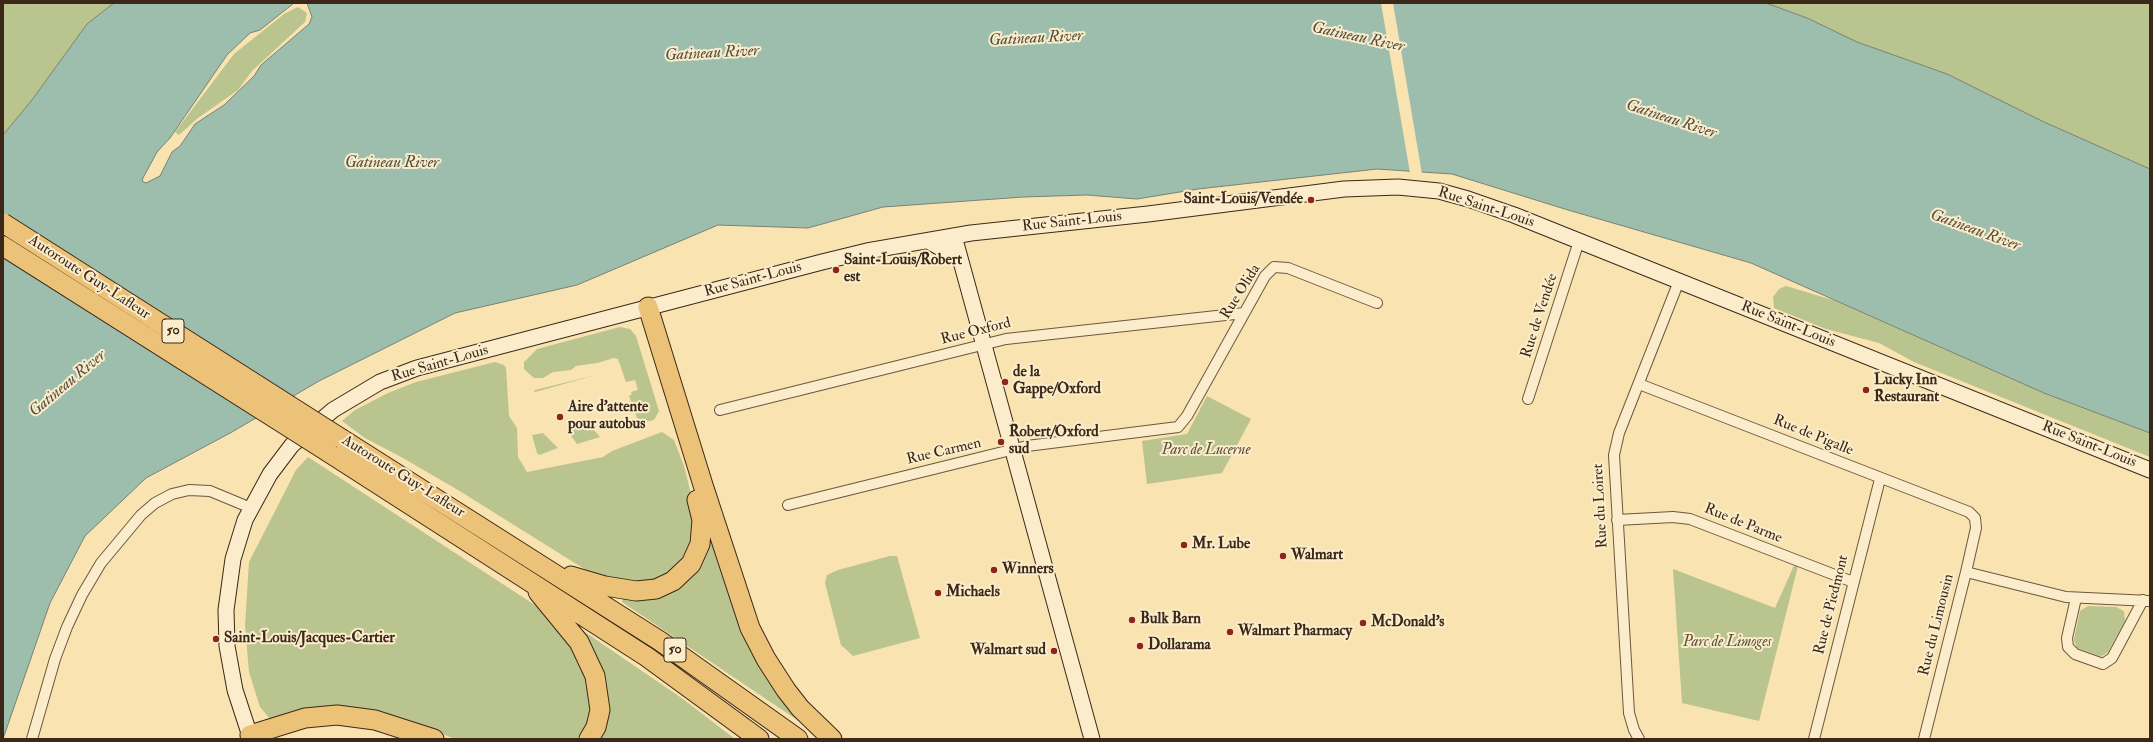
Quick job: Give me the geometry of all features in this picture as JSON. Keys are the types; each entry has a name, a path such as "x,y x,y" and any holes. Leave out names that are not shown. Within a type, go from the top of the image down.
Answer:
{"highway":[{"name":"Autoroute Guy-Lafleur","path":"3,223 682,655 798,739"},
{"name":"Autoroute Guy-Lafleur","path":"3,246 647,657 759,739"},
{"path":"548,569 605,586 643,591 662,586 678,578 687,569 697,551 702,531 700,510 642,309"},
{"path":"642,309 703,485 750,628 766,659 786,690 800,708 832,739"},
{"path":"527,579 579,642 592,667 598,685 600,707 597,723 589,739"},
{"path":"251,737 297,720 337,715 376,720 434,739"},
{"path":"278,739 313,729 343,726 364,729 398,739"}],"main road":[{"name":"Rue Saint-Louis","path":"251,737 231,671 226,621 232,564 241,530 251,508 277,465 301,436 333,410 369,388 417,368 822,262 867,251 954,236 1148,214 1322,191 1387,187 1429,190 1457,196 1510,214 2150,470"},
{"path":"954,236 1092,739"},
{"path":"928,241 960,259"}],"street":[{"name":"Rue de Vendée","path":"1528,399 1579,242"},
{"name":"Rue Olida","path":"1178,427 1187,416 1269,271 1280,266 1377,303"},
{"name":"Rue du Loiret","path":"1639,739 1634,730 1629,713 1614,455 1619,432 1679,281"},
{"name":"Rue Oxford","path":"720,410 1025,335 1244,313"},
{"name":"Rue de Pigalle","path":"1639,384 1880,479 1969,512 1975,518"},
{"name":"Rue Carmen","path":"788,505 1012,451 1027,446 1178,427"},
{"name":"Rue de Piedmont","path":"1814,739 1880,479"},
{"path":"32,739 55,659 82,594 101,563 141,515 155,503 172,494 189,490 210,491 251,508"},
{"name":"Rue de Parme","path":"1617,520 1673,517 1690,519 1853,582"},
{"name":"Rue du Limousin","path":"1924,739 1966,572 1976,528 1975,518"},
{"path":"1966,572 2066,597 2147,601 2112,658 2103,664 2075,654 2068,647 2067,638 2076,598"}],"green space":[{"path":"3,3 114,3 87,24 32,100 3,135"},
{"path":"1766,3 2150,3 2150,169 2044,122 1947,74 1857,42 1807,18"},
{"path":"298,7 307,13 305,22 252,71 238,90 198,118 179,135 175,132 234,54 284,14"},
{"path":"1786,286 1836,301 2044,393 2150,433 2150,457 1914,362 1879,343 1826,329 1774,308 1773,297 1779,289"},
{"path":"620,327 630,329 636,336 659,411 654,420 644,422 637,418 629,396 632,394 631,392 638,390 635,380 626,382 618,359 614,358 597,363 576,366 571,370 553,372 543,378 534,378 524,369 524,362 537,349"},
{"path":"495,362 504,365 506,368 509,416 517,428 518,457 527,472 603,457 612,451 662,432 674,440 684,466 697,518 697,545 661,580 622,584 586,570 458,490 365,438 342,421 355,410 388,393 416,382"},
{"path":"596,375 535,392 534,391 535,390"},
{"name":"Parc de Lucerne","path":"1207,396 1251,419 1222,473 1147,484 1142,441 1187,434"},
{"path":"588,423 600,437 577,444 566,429"},
{"path":"543,433 558,448 539,455 537,453 532,435"},
{"path":"308,457 541,609 570,641 587,672 591,702 587,730 580,739 455,739 393,715 366,709 328,707 271,720 260,707 249,672 245,625 249,562 296,470"},
{"path":"713,537 812,730 622,602 623,598 648,599 673,589 707,542"},
{"path":"890,556 897,556 920,638 853,656 841,645 825,583 827,575 838,570"},
{"name":"Parc de Limoges","path":"1796,561 1799,562 1759,721 1682,703 1673,569 1775,608"},
{"path":"2088,606 2116,607 2124,611 2125,621 2108,652 2104,655 2100,656 2077,648 2075,643 2074,639 2080,611"},
{"path":"579,628 683,699 735,739 598,739 607,701 595,653 580,637"}],"water":[{"name":"Gatineau River","path":"114,3 294,3 260,30 250,33 227,55 170,138 157,152 143,178 142,181 146,183 160,176 172,152 180,146 195,124 224,105 254,76 261,65 309,24 312,17 307,3 1766,3 1807,18 1857,42 1947,74 2044,122 2150,169 2150,433 2044,393 1751,263 1568,210 1452,174 1377,169 1198,189 1137,199 1087,195 1023,197 883,207 808,228 718,225 577,285 455,313 319,381 232,432 146,478 85,536 50,603 3,739 3,135 32,100 87,24"}],"pier":[{"path":"1381,3 1393,3 1422,174 1410,173"}],"place":[{"name":"Saint-Louis/Vendée","path":"1311,200"},
{"name":"Saint-Louis/Robert est","path":"836,270"},
{"name":"de la Gappe/Oxford","path":"1005,382"},
{"name":"Lucky Inn Restaurant","path":"1866,390"},
{"name":"Aire d'attente pour autobus","path":"560,417"},
{"name":"Robert/Oxford sud","path":"1001,442"},
{"name":"Mr. Lube","path":"1184,545"},
{"name":"Walmart","path":"1283,556"},
{"name":"Winners","path":"994,570"},
{"name":"Michaels","path":"938,593"},
{"name":"Bulk Barn","path":"1132,620"},
{"name":"McDonald's","path":"1363,623"},
{"name":"Walmart Pharmacy","path":"1230,632"},
{"name":"Saint-Louis/Jacques-Cartier","path":"216,639"},
{"name":"Dollarama","path":"1140,646"},
{"name":"Walmart sud","path":"1054,651"}]}
